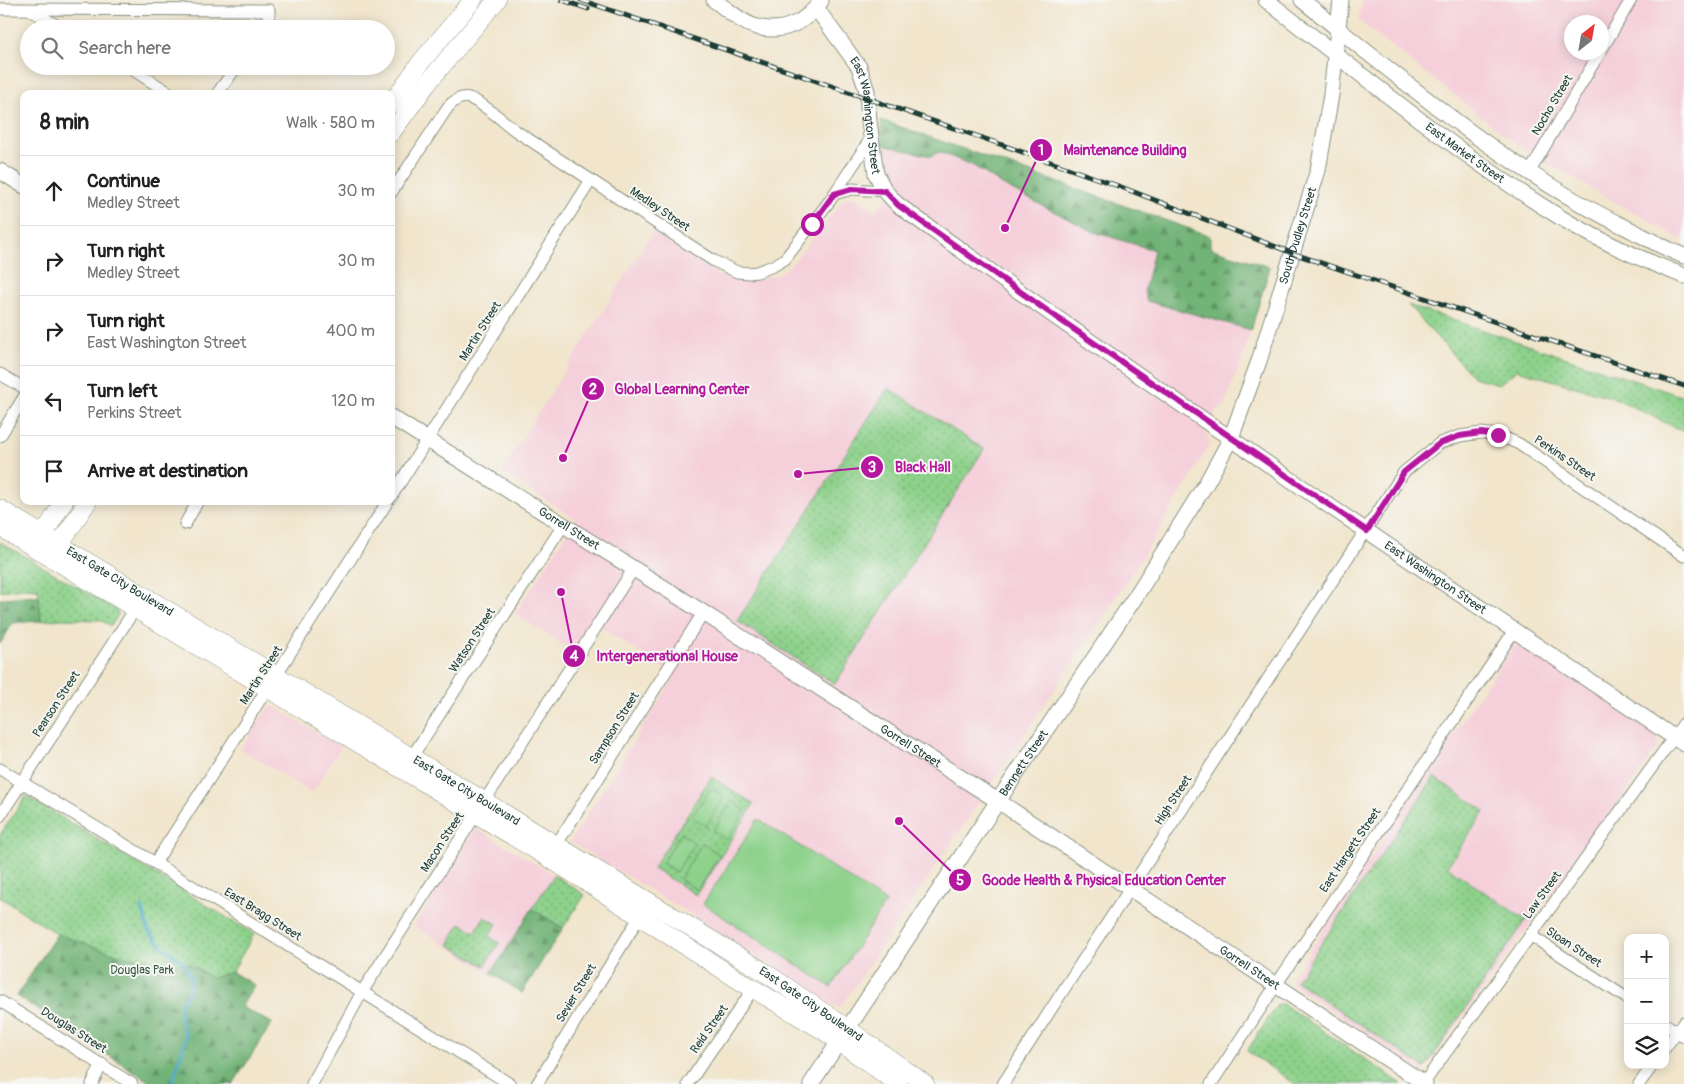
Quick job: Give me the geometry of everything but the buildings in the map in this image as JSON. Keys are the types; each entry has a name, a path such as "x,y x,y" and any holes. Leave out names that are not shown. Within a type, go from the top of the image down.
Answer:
{"main road":[{"path":"395,98 421,62 473,0"},
{"path":"395,128 436,73 497,0"},
{"path":"40,541 62,505"},
{"path":"56,551 85,505"},
{"name":"East Gate City Boulevard","path":"0,509 40,541 56,551 553,851 766,974 844,1035 898,1084"},
{"name":"East Gate City Boulevard","path":"0,527 40,541"},
{"name":"East Gate City Boulevard","path":"56,551 135,608 273,682"},
{"name":"East Gate City Boulevard","path":"553,851 640,916 753,989 844,1035 925,1084"}],"street":[{"name":"East Washington Street","path":"714,0 756,27 772,29 789,27 804,20 819,4 859,67 867,91 876,174 885,191 898,205 1231,438 1679,741"},
{"name":"East Market Street","path":"1266,0 1386,94 1484,166 1559,217 1634,256 1684,276"},
{"name":"East Market Street","path":"1302,0 1454,121 1530,173 1597,214 1684,256"},
{"name":"South Dudley Street","path":"1231,438 1259,361 1318,170 1331,95 1340,0"},
{"name":"Nocho Street","path":"1609,37 1631,0"},
{"path":"0,9 269,10 267,20"},
{"path":"31,10 48,20"},
{"name":"Nocho Street","path":"1530,173 1596,60"},
{"path":"141,75 165,90"},
{"path":"220,90 230,75"},
{"name":"Medley Street","path":"395,187 448,107 458,99 470,98 516,131 714,261 737,272 749,273 773,266 785,258 834,194 871,138"},
{"path":"0,171 20,184"},
{"name":"Martin Street","path":"395,490 591,180"},
{"path":"834,194 852,189 885,191"},
{"path":"1,378 20,386"},
{"path":"0,436 20,404"},
{"name":"Gorrell Street","path":"395,419 634,568 998,800 1424,1084"},
{"name":"Perkins Street","path":"1367,531 1404,472 1440,443 1460,436 1481,433 1498,435 1520,444 1684,556"},
{"name":"Bennett Street","path":"811,1084 998,800 1136,596 1207,482 1231,438"},
{"path":"185,524 196,505"},
{"name":"Martin Street","path":"155,862 273,682 385,505"},
{"name":"Watson Street","path":"407,764 564,524"},
{"name":"High Street","path":"1003,1084 1367,531"},
{"name":"Macon Street","path":"312,1084 362,992 634,568"},
{"name":"Pearson Street","path":"0,816 135,608"},
{"name":"Sampson Street","path":"553,851 703,613"},
{"name":"East Hargett Street","path":"1212,1084 1276,985 1514,631"},
{"name":"Law Street","path":"1424,1084 1530,934 1679,741 1684,722"},
{"name":"East Bragg Street","path":"0,769 155,862 510,1084"},
{"name":"Sevier Street","path":"537,1084 640,916"},
{"name":"Sloan Street","path":"1530,934 1624,996"},
{"name":"Reid Street","path":"688,1084 753,989"},
{"name":"Douglas Street","path":"0,1001 132,1084"},
{"path":"1669,1044 1680,1034 1684,1022"},
{"path":"1669,1027 1680,1034"},
{"path":"92,1084 102,1064"},
{"path":"1639,1084 1650,1069"}],"shaded area":[{"path":"1362,0 1684,0 1684,239 1679,238 1524,150 1359,21"},
{"path":"881,120 1210,236 1210,248 1270,267 1243,356 1224,407 1217,409 1206,433 1210,442 1194,472 1136,567 993,782 839,1007 834,1006 690,914 570,842 675,676 591,621 572,650 515,614 576,519 501,472 653,232 720,276 745,282 775,276 792,264 843,201 851,198 858,199 875,211 895,188 882,154"},
{"path":"1517,645 1524,646 1657,736 1658,747 1424,1071 1421,1071 1289,982 1425,776 1429,774 1470,709 1513,647"},
{"path":"275,707 341,747 312,793 241,749 266,710"},
{"path":"476,828 554,875 491,973 414,926"}],"green space":[{"path":"881,120 1210,236 1210,248 1270,267 1251,330 1147,301 1144,292 1154,250 1094,232 1004,186 972,165 939,152 931,156 882,145"},
{"path":"1408,305 1684,397 1684,432 1617,399 1517,370 1499,384 1473,377"},
{"path":"888,388 984,449 835,684 737,621"},
{"path":"0,542 117,610 118,615 111,626 100,620 60,619 41,621 38,589 23,588 0,591"},
{"path":"21,596 39,597 41,621 13,623 0,644 0,599"},
{"path":"711,777 754,804 696,895 653,868"},
{"path":"1434,777 1485,811 1447,867 1526,920 1425,1068 1296,981"},
{"path":"711,788 724,796 706,826 692,817"},
{"name":"Douglas Park","path":"26,796 254,934 232,972 254,985 241,1007 272,1023 233,1084 153,1084 17,996 57,934 0,897 0,835"},
{"path":"732,801 745,810 727,840 713,831"},
{"path":"758,819 886,902 831,987 703,904"},
{"path":"681,834 695,843 676,872 662,863"},
{"path":"702,843 720,855 697,890 680,879"},
{"path":"554,875 585,895 563,928 532,909"},
{"path":"532,909 563,928 522,993 491,973"},
{"path":"484,917 497,924 489,936 499,943 485,966 449,945 460,923 475,932"},
{"path":"57,934 116,954 162,962 190,964 212,978 232,972 254,985 241,1007 272,1023 233,1084 153,1084 17,996"},
{"path":"1283,1004 1402,1084 1295,1084 1247,1051 1277,1005"}],"waterway":[{"path":"142,907 148,930 162,947 183,962 191,978 189,991 180,1004 180,1017 186,1038 172,1084"}],"railway":[{"path":"562,0 588,9"},
{"path":"581,0 1121,187 1292,253 1684,386"}],"place":[{"name":"Maintenance Building","path":"1005,228"},
{"name":"Global Learning Center","path":"563,458"},
{"name":"Black Hall","path":"798,474"},
{"name":"Intergenerational House","path":"561,592"},
{"name":"Goode Health & Physical Education Center","path":"899,821"}],"route":[{"path":"812,224 834,194 852,189 885,191 898,205 994,274 1367,531 1404,472 1440,443 1460,436 1481,433 1498,435"}]}
